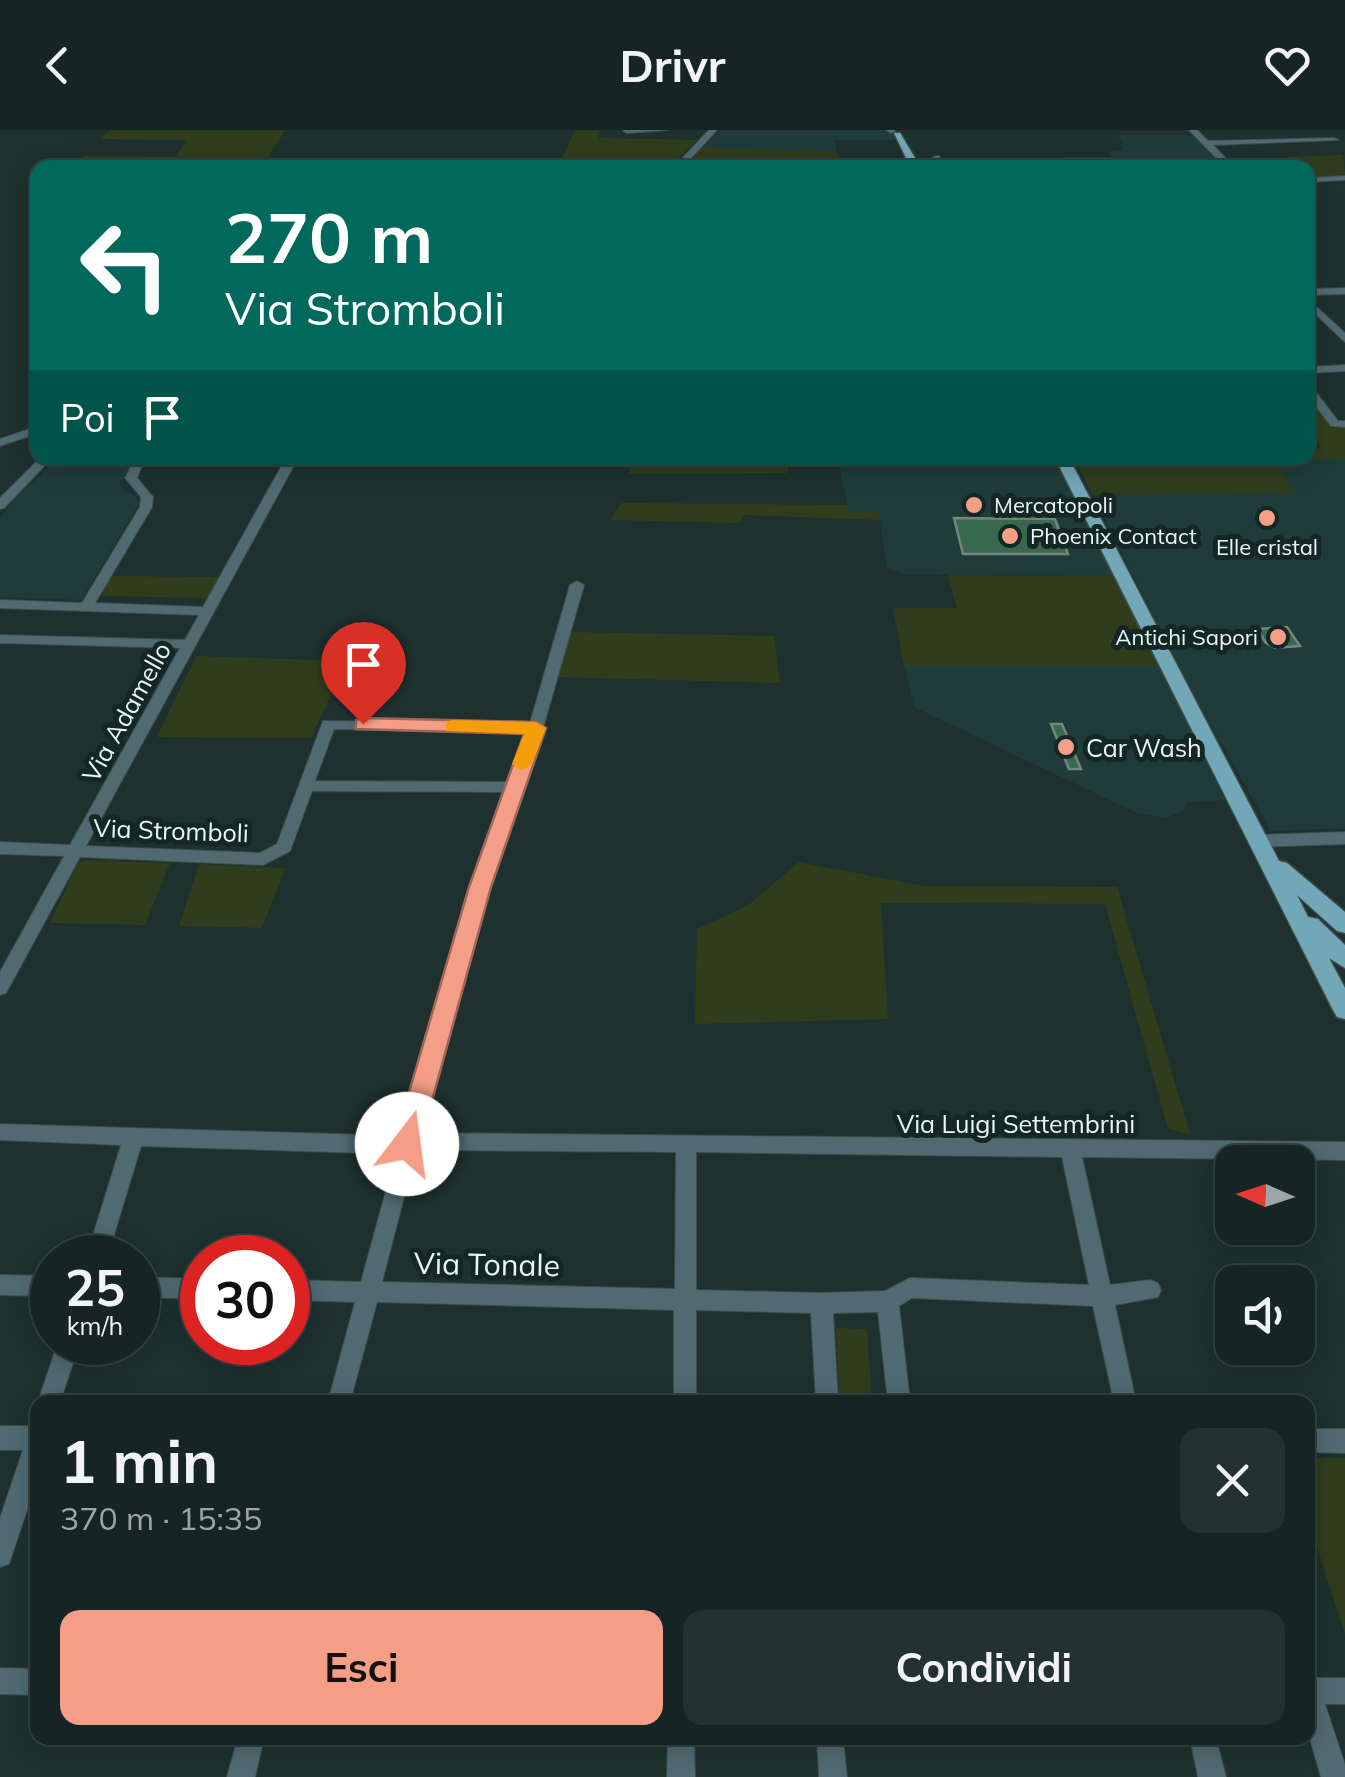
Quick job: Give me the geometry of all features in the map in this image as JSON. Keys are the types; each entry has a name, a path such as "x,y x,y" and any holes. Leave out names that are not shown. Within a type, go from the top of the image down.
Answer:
{"main road":[{"path":"897,132 912,160"},
{"path":"1066,465 1345,1010"},
{"path":"1260,846 1345,925"},
{"path":"1292,903 1345,960"}],"street":[{"path":"627,131 662,130"},
{"path":"685,160 716,130"},
{"path":"1193,130 1223,160"},
{"path":"1322,130 1344,151"},
{"path":"1206,143 1334,140"},
{"path":"1252,153 1344,151"},
{"path":"1315,180 1345,178"},
{"path":"1315,292 1345,291"},
{"path":"1315,309 1345,340"},
{"path":"1328,323 1345,322"},
{"path":"1315,370 1345,368"},
{"path":"1315,398 1335,424 1345,424"},
{"path":"0,443 30,433"},
{"path":"2,501 39,465"},
{"path":"86,607 146,507 146,497 131,478 138,465"},
{"name":"Via Adamello","path":"0,988 288,465"},
{"path":"341,1395 455,969 536,728 577,585"},
{"path":"0,604 208,611"},
{"path":"0,639 190,644"},
{"name":"Via Stromboli","path":"73,852 263,859 274,856 284,847 328,724 536,728"},
{"path":"306,786 514,786"},
{"path":"1260,846 1345,838"},
{"path":"0,848 73,852"},
{"name":"Via Luigi Settembrini","path":"0,1132 390,1146 1345,1151"},
{"path":"103,1235 133,1138"},
{"path":"685,1395 686,1145"},
{"path":"1070,1148 1123,1395"},
{"path":"0,1285 30,1286"},
{"name":"Via Tonale","path":"310,1291 821,1302 888,1301 910,1288 1102,1296 1150,1290"},
{"path":"888,1301 898,1395"},
{"path":"821,1302 826,1395"},
{"path":"52,1395 62,1365"},
{"path":"0,1438 30,1439"},
{"path":"1315,1441 1345,1441"},
{"path":"0,1555 30,1463"},
{"path":"0,1680 30,1682"},
{"path":"1315,1691 1345,1691"},
{"path":"1315,1713 1335,1777"},
{"path":"241,1777 249,1745"},
{"path":"681,1745 682,1777"},
{"path":"831,1745 833,1777"},
{"path":"1205,1745 1212,1777"}],"shaded area":[{"path":"721,130 887,130 900,140 834,140 837,151 702,148"},
{"path":"1119,135 1195,135 1218,160 1064,157 1113,157 1109,151 1123,150"},
{"path":"1315,459 1345,459 1345,828 1271,831 1182,673 1093,495 1294,493 1275,465 1315,465"},
{"path":"51,465 132,465 119,485 136,497 139,504 81,600 0,597 0,519 14,499"},
{"path":"839,465 1062,465 1117,576 904,574 887,568 879,513 849,512"},
{"path":"904,666 1160,666 1225,800 1188,802 1184,810 1167,818 1139,814 914,707"}],"green space":[{"path":"110,130 285,130 266,160 81,160 85,156 175,157 187,140 101,139"},
{"path":"575,130 600,130 598,138 697,140 676,160 561,160"},
{"path":"702,148 836,151 840,160 691,160"},
{"path":"1343,155 1345,176 1315,178 1315,160 1286,157"},
{"path":"1315,407 1329,422 1345,421 1345,459 1315,460 1315,450 1321,448 1315,439"},
{"path":"630,465 788,465 788,473 629,474"},
{"path":"1078,465 1276,465 1296,493 1093,495"},
{"path":"621,503 848,505 850,512 879,512 880,520 744,515 740,523 611,520"},
{"path":"948,575 1117,576 1160,666 904,666 893,608 957,608"},
{"path":"111,576 219,577 207,598 103,596"},
{"path":"570,632 774,636 780,683 557,677"},
{"path":"196,656 347,661 311,738 157,737"},
{"path":"85,860 170,863 145,925 50,923 77,865"},
{"path":"799,862 923,886 1117,887 1190,1134 1168,1129 1105,904 881,903 888,1019 695,1024 697,929 747,906"},
{"path":"199,864 285,868 262,928 179,926"},
{"path":"836,1328 867,1329 872,1395 839,1395"},
{"path":"1315,1458 1345,1458 1345,1634 1315,1541"}],"building":[{"name":"Phoenix Contact","path":"954,518 1055,519 1068,554 963,554"},
{"name":"Antichi Sapori","path":"1287,627 1300,646 1275,648 1265,642 1258,629"},
{"name":"Car Wash","path":"1051,724 1062,724 1081,769 1069,769"}],"slow traffic":[{"path":"453,726 536,728 522,764"}],"place":[{"name":"Mercatopoli","path":"974,505"},
{"name":"Elle cristal","path":"1267,518"},
{"name":"Phoenix Contact","path":"1010,536"},
{"name":"Antichi Sapori","path":"1278,637"},
{"name":"Car Wash","path":"1066,747"}],"route":[{"path":"363,724 536,728 480,887 407,1144"}]}
